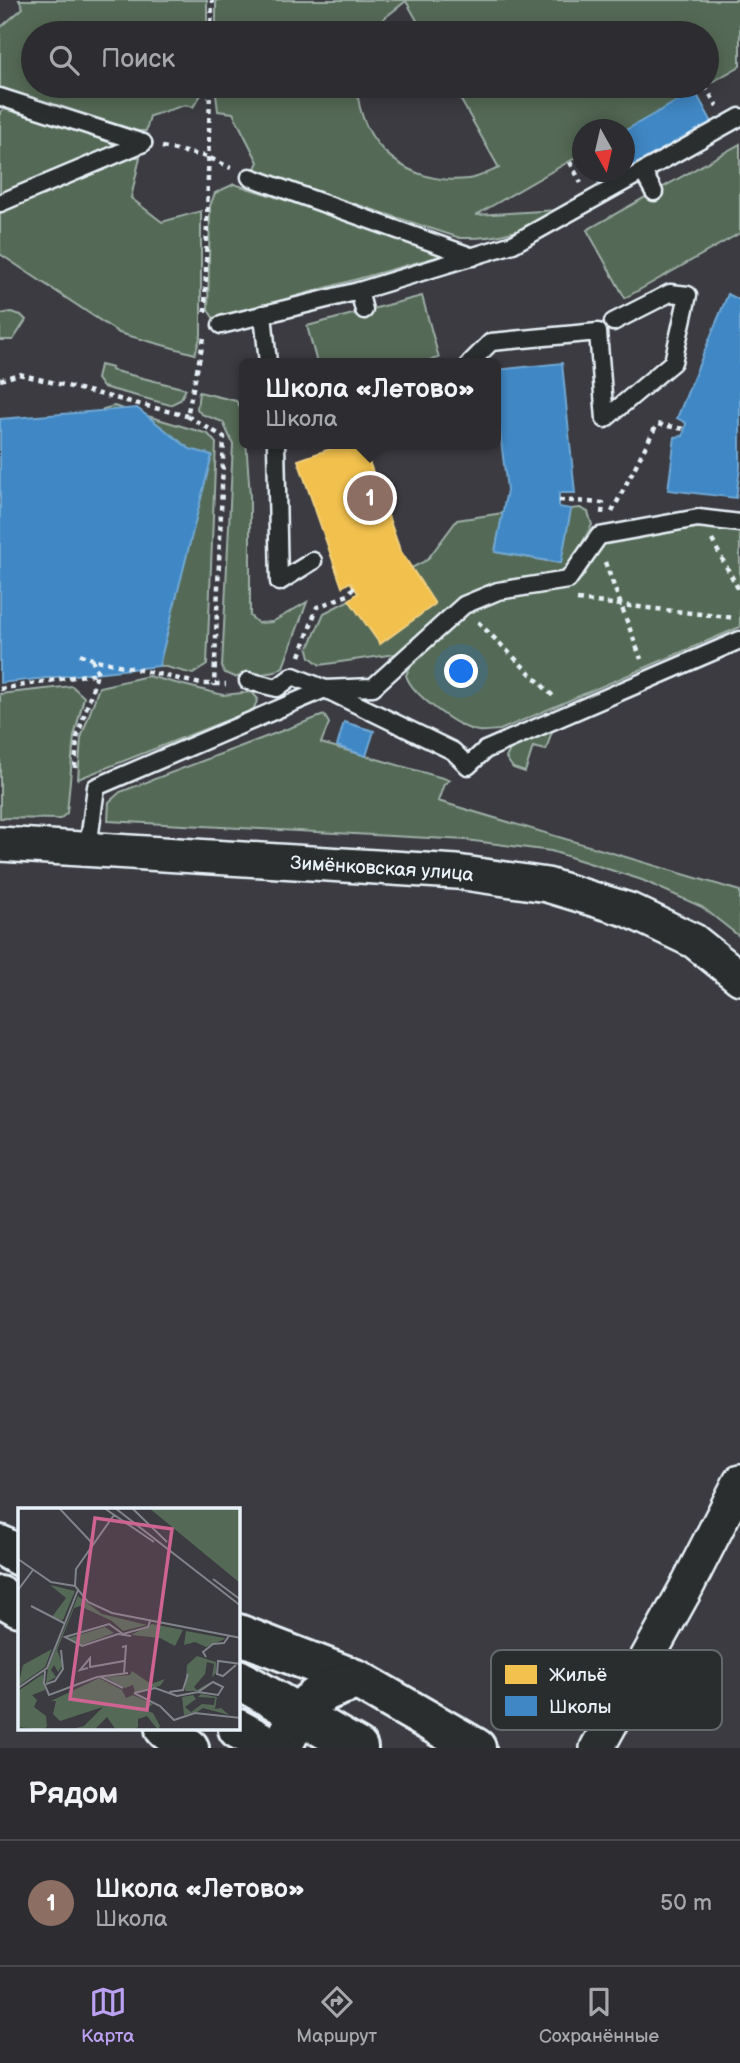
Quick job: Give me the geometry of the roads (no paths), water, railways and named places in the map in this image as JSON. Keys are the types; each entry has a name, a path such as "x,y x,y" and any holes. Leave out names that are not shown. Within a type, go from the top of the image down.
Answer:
{"street":[{"name":"Зимёнковская улица","path":"0,844 457,872 547,885 629,910 694,942 740,978"},
{"path":"652,1650 737,1498"},
{"path":"0,1544 18,1553"},
{"path":"0,1596 18,1606"},
{"path":"240,1635 358,1680 476,1748"},
{"path":"240,1680 358,1748"},
{"path":"282,1748 298,1713 321,1691 358,1680"},
{"path":"166,1730 188,1748"},
{"path":"240,1730 273,1748"},
{"path":"597,1748 607,1730"}],"lane":[{"path":"0,97 143,143 0,203"},
{"path":"213,327 359,291 513,244 740,117"},
{"path":"643,172 654,192"},
{"path":"250,177 473,257"},
{"path":"359,291 365,310"},
{"path":"475,358 491,342 598,332 605,419 673,362 688,295 670,293 613,322"},
{"path":"262,314 267,358"},
{"path":"276,449 279,582 313,561"},
{"path":"88,849 96,787 325,690 373,687 464,605 498,591 568,580 599,537 698,518 740,523"},
{"path":"248,681 277,688 293,676 453,751 468,766 485,750 740,640"}],"place":[{"name":"Школа «Летово»","path":"370,498"}]}
